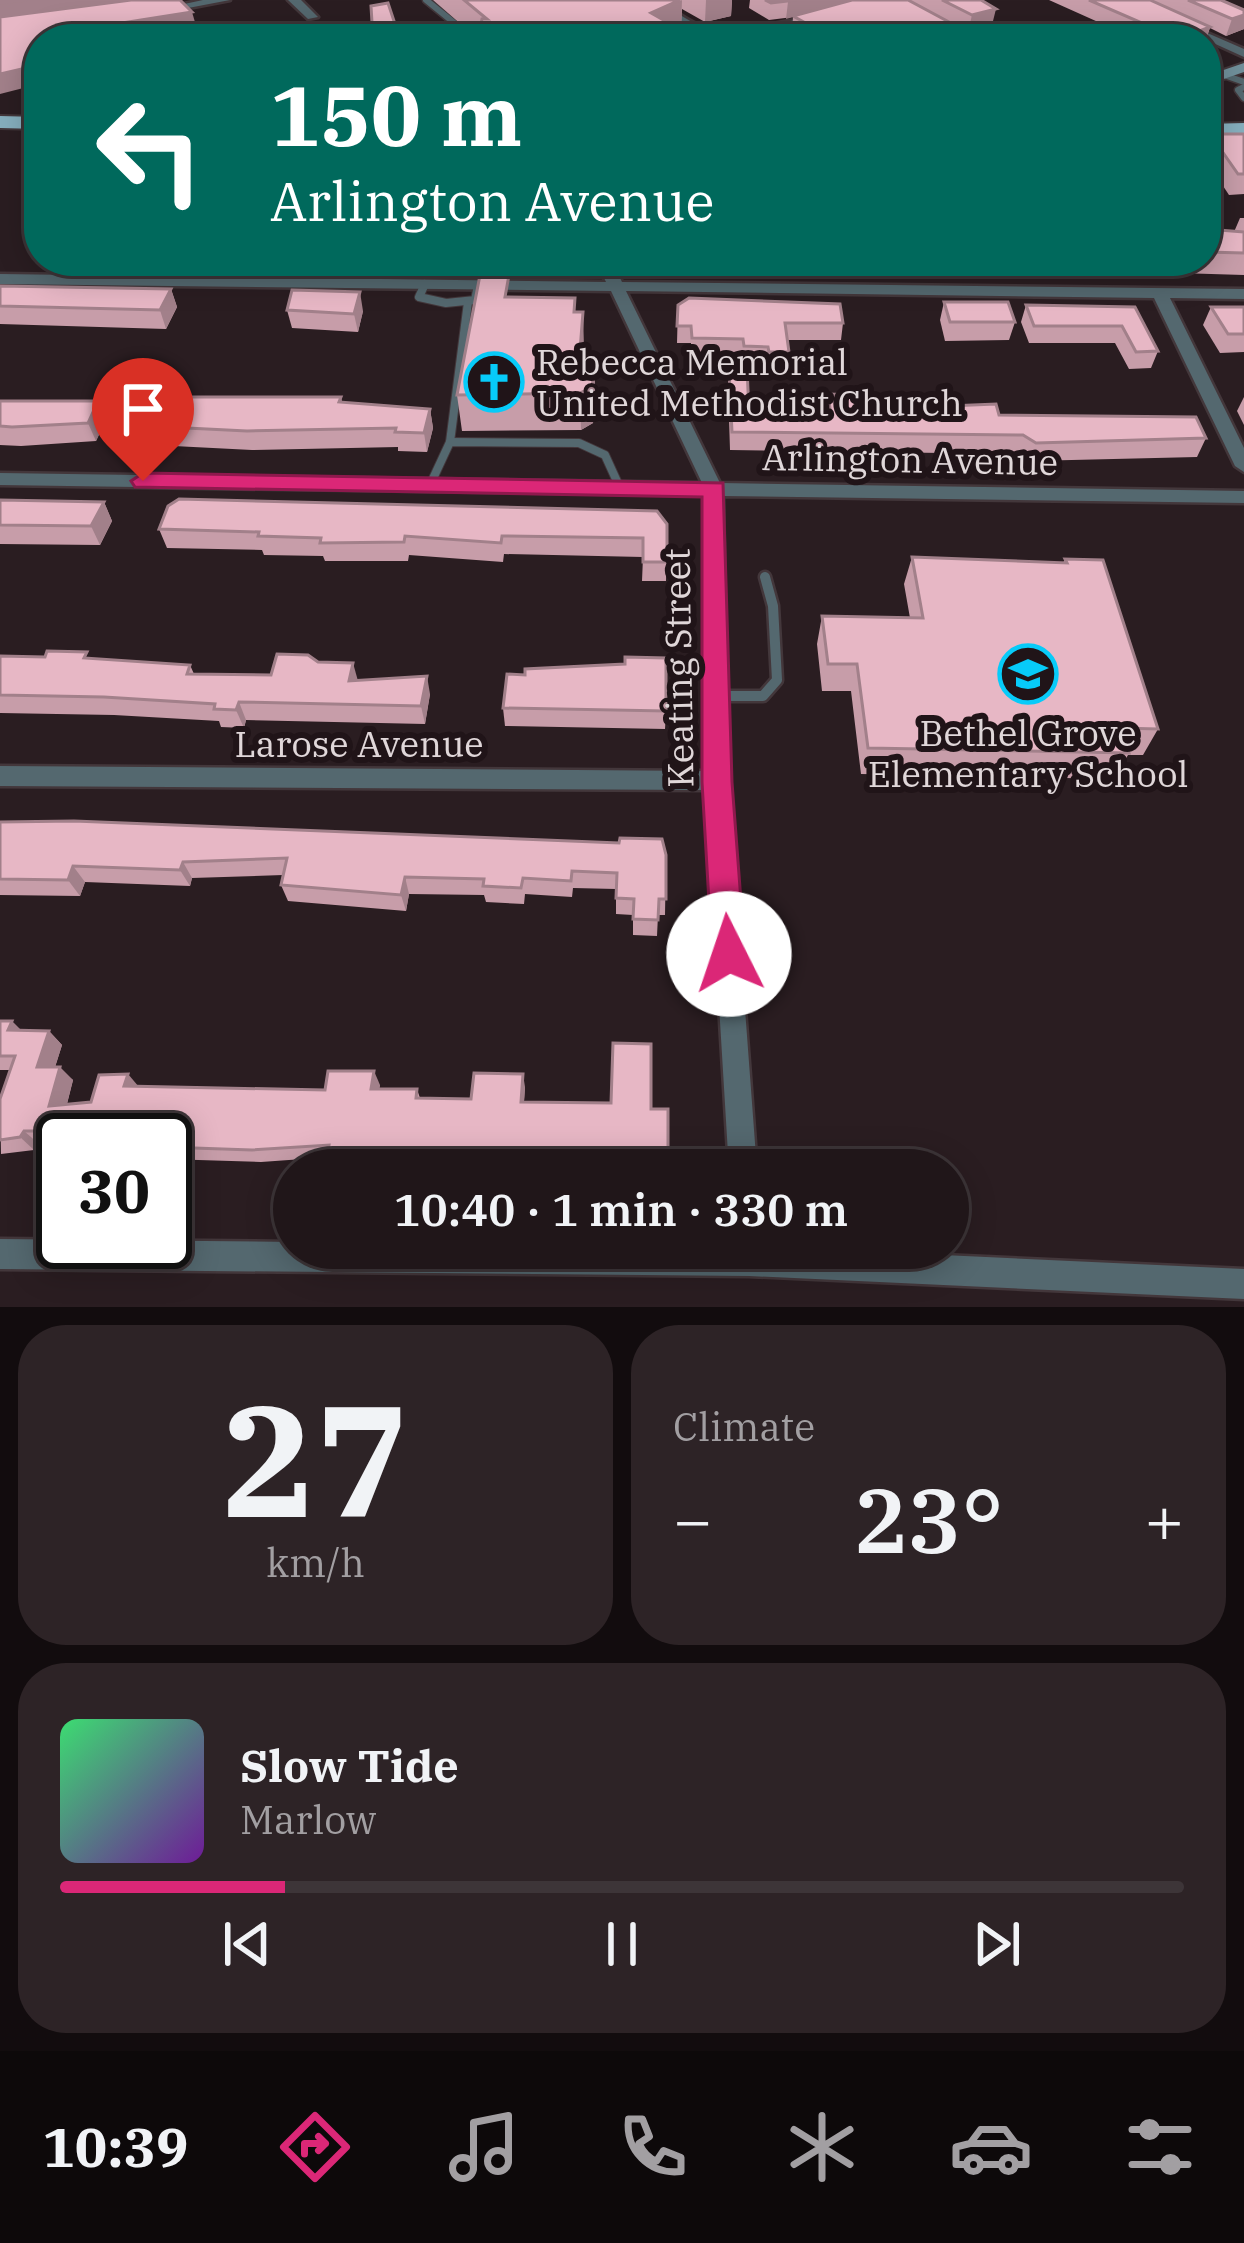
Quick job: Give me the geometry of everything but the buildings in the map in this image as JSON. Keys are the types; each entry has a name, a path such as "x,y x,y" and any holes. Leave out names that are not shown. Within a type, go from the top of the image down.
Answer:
{"main road":[{"path":"1221,76 1244,68"}],"street":[{"path":"136,13 224,0"},
{"path":"294,0 312,17"},
{"path":"649,0 690,24"},
{"path":"892,0 938,24"},
{"path":"795,24 825,16"},
{"path":"1166,17 1182,24"},
{"name":"Keating Street","path":"614,276 714,489 717,782 742,1149"},
{"path":"0,279 1244,294"},
{"path":"1160,294 1244,466"},
{"name":"Arlington Avenue","path":"0,479 1244,497"},
{"name":"Larose Avenue","path":"0,776 717,782"},
{"path":"0,1254 273,1254"},
{"path":"969,1268 1244,1284"}],"lane":[{"path":"426,0 456,24"},
{"path":"1224,75 1244,84 1238,90 1244,98"},
{"path":"425,284 419,297 425,301 468,302"},
{"path":"430,485 450,442 468,302 478,285"},
{"path":"450,442 579,443 605,455 620,488"},
{"path":"716,697 764,696 777,680 773,606 765,577"}],"place":[{"name":"Rebecca Memorial United Methodist Church","path":"494,382"},
{"name":"Bethel Grove Elementary School","path":"1028,674"}],"route":[{"path":"143,481 714,489 717,782 729,954"}]}
